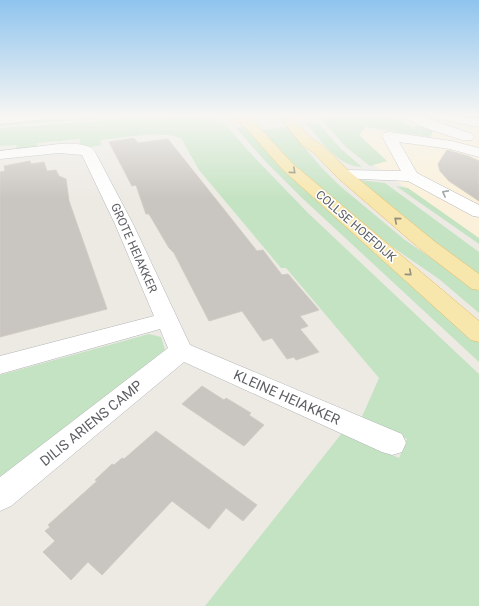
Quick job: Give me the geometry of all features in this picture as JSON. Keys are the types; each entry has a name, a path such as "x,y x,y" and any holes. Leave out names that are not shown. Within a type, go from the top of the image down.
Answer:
{"main road":[{"name":"COLLSE HOEFDIJK","path":"267,143 287,166 479,334"},
{"path":"309,143 427,245 479,284"},
{"path":"317,143 318,150"}],"street":[{"path":"393,143 411,176"},
{"path":"435,143 479,153"},
{"name":"GROTE HEIAKKER","path":"0,155 67,148 82,149 88,152 124,224 181,351"},
{"path":"344,175 411,176 479,212"},
{"path":"0,365 166,320"},
{"name":"KLEINE HEIAKKER","path":"181,351 392,443"},
{"name":"DILIS ARIENS CAMP","path":"0,496 181,351"}],"shaded area":[{"path":"351,143 479,143 479,239 365,159"}],"green space":[{"path":"0,143 37,143 36,150 16,152 17,145 0,146"},
{"path":"80,143 101,143 102,145 91,147 80,146"},
{"path":"184,143 242,143 308,213 479,374 479,606 205,606 342,433 399,458 407,439 361,419 379,378 286,268 281,268 199,170"},
{"path":"249,143 261,143 296,180 479,342 479,362 301,197"},
{"path":"272,143 301,143 340,186 405,240 479,291 479,313 439,279 362,226 333,202"},
{"path":"336,143 362,167 353,166 344,162 323,144"},
{"path":"343,143 368,143 387,161 370,166"},
{"path":"360,180 385,183 479,252 479,276 397,212"},
{"path":"396,186 408,188 479,238 479,244"},
{"path":"149,334 161,337 165,350 0,481 0,375"}],"building":[{"path":"110,143 171,143 257,251 263,250 282,275 288,274 319,310 300,316 308,326 300,329 319,352 296,360 294,357 287,359 272,338 263,341 242,311 209,321 174,253 169,248 149,214 146,214 136,185 132,186"},
{"path":"447,150 479,161 479,201 449,181 440,171 438,164"},
{"path":"30,161 31,164 44,162 47,171 56,170 59,176 66,179 69,201 107,309 0,337 0,172 5,171 4,166"},
{"path":"202,386 224,400 226,398 251,413 249,415 264,425 244,446 182,404"},
{"path":"156,431 257,505 243,521 226,508 209,529 172,501 102,575 88,562 71,580 43,552 55,541 45,531 50,527 48,525 97,481 95,480 112,464 114,465 122,458 124,459"}]}
